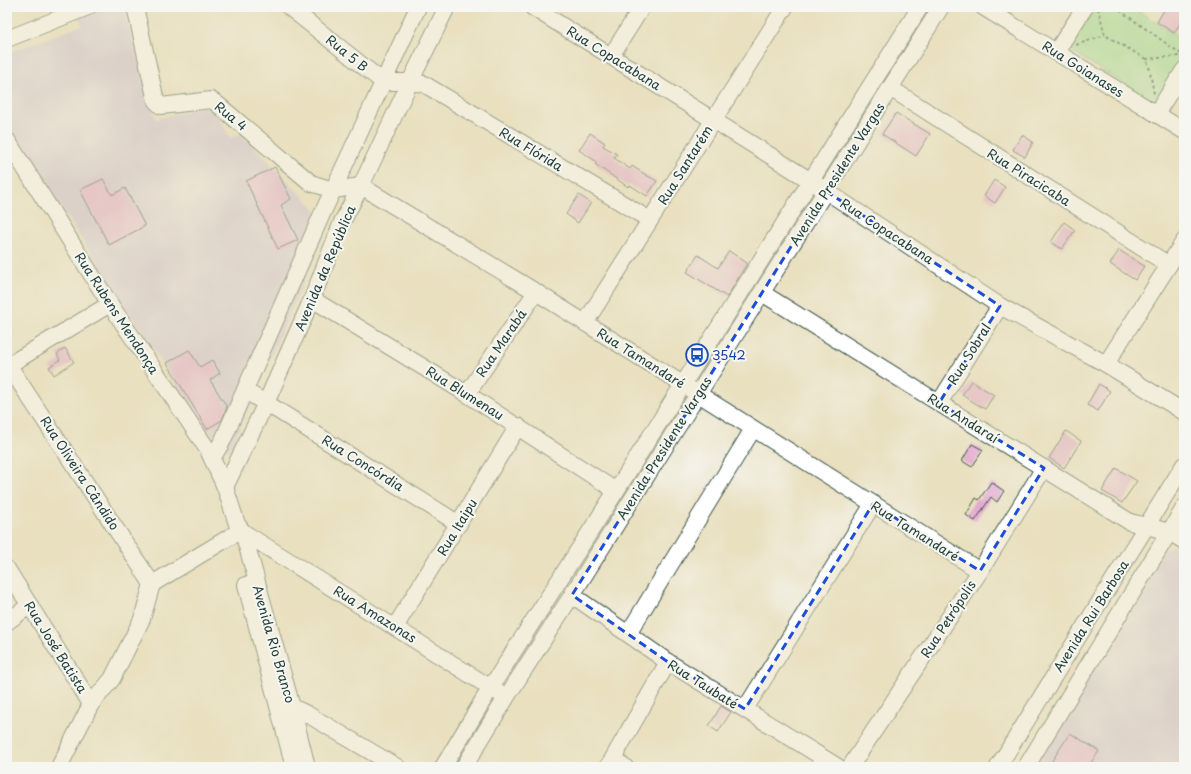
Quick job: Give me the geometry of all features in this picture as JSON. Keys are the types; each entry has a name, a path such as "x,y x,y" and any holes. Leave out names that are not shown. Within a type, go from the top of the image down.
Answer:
{"street":[{"path":"7,39 61,11 88,7"},
{"name":"Rua 4","path":"135,7 156,101 161,106 211,100 311,183 333,190 361,186"},
{"name":"Rua 5 B","path":"289,7 383,82"},
{"name":"Avenida da República","path":"212,459 223,440 322,214 418,7"},
{"name":"Avenida da República","path":"225,487 266,403 312,299 342,222 361,186 447,7"},
{"name":"Rua Copacabana","path":"532,7 826,190 1000,306 1106,364 1184,412"},
{"path":"611,56 642,7"},
{"name":"Rua Santarém","path":"585,323 785,7"},
{"name":"Avenida Presidente Vargas","path":"443,767 491,687 920,7"},
{"name":"Avenida Presidente Vargas","path":"464,767 941,7"},
{"name":"Rua Goianases","path":"982,7 1184,131"},
{"path":"1056,52 1085,7"},
{"path":"1156,114 1184,70"},
{"path":"383,82 410,82"},
{"name":"Rua Flórida","path":"410,82 424,84 650,220"},
{"name":"Rua Piracicaba","path":"890,88 1168,265"},
{"name":"Rua Rubens Mendonça","path":"7,140 110,304 204,444 225,487"},
{"name":"Rua Tamandaré","path":"361,186 536,292 980,571"},
{"path":"1106,364 1184,241"},
{"name":"Rua Marabá","path":"467,394 536,292"},
{"name":"Rua Andaraí","path":"762,293 1130,522 1169,532 1184,541"},
{"name":"Rua Blumenau","path":"312,299 518,426 616,491"},
{"path":"8,365 110,304"},
{"name":"Rua Sobral","path":"939,403 1000,306"},
{"name":"Rua Oliveira Cândido","path":"8,365 152,584"},
{"name":"Rua Concórdia","path":"245,391 459,524"},
{"name":"Rua Itaipu","path":"396,627 518,426"},
{"path":"628,634 753,429"},
{"name":"Avenida Rui Barbosa","path":"998,767 1184,465"},
{"name":"Rua Petrópolis","path":"850,767 980,571 1044,468"},
{"name":"Avenida Rio Branco","path":"225,487 285,707 307,767"},
{"path":"745,710 873,504"},
{"name":"Avenida Rui Barbosa","path":"1026,767 1184,508"},
{"path":"59,767 91,704 112,679 119,666 142,619 152,584 237,530"},
{"name":"Rua Amazonas","path":"237,530 396,627 506,698"},
{"name":"Rua José Batista","path":"7,569 91,704"},
{"name":"Rua Taubaté","path":"572,595 668,662 838,767"},
{"path":"7,622 30,605"},
{"path":"615,764 668,662"},
{"path":"285,707 307,714 397,767"},
{"name":"Avenida Rio Branco","path":"285,707 294,767"}],"path":[{"path":"1098,7 1105,35 1146,60 1149,66 1156,114"},
{"path":"1115,7 1184,57"},
{"path":"1056,52 1105,35"},
{"path":"1146,60 1179,56 1184,57"}],"highlighted area":[{"path":"826,191 1000,306 939,403 1044,468 980,571 873,504 745,709 668,662 572,595"}],"shaded area":[{"path":"71,7 123,7 156,119 212,104 230,138 241,134 329,223 230,450 219,450 7,125 7,53 83,25"},
{"path":"1175,545 1184,550 1184,767 1029,767 1163,551"}],"green space":[{"path":"1095,7 1132,7 1184,40 1184,61 1156,104 1068,49"}],"building":[{"path":"1166,7 1184,7 1184,17 1174,33 1157,22"},
{"path":"896,113 930,134 916,156 882,134"},
{"path":"590,133 605,143 603,146 617,154 614,158 630,169 632,166 657,181 647,196 630,185 628,187 595,164 597,162 579,150"},
{"path":"1022,135 1033,142 1025,157 1013,150"},
{"path":"275,167 291,199 281,205 298,240 278,249 246,181"},
{"path":"103,179 112,195 125,188 145,226 109,245 80,190"},
{"path":"994,180 1005,187 995,203 984,196"},
{"path":"579,195 591,203 578,223 566,214"},
{"path":"1064,222 1075,230 1062,249 1051,242"},
{"path":"1119,250 1144,266 1135,280 1110,264"},
{"path":"729,251 747,263 727,297 687,272 698,255 718,268"},
{"path":"65,348 74,362 54,375 49,367 60,360 57,354"},
{"path":"189,350 200,367 212,360 220,373 210,380 227,407 222,420 207,429 167,363"},
{"path":"971,381 994,395 985,409 962,395"},
{"path":"1099,384 1110,391 1098,411 1087,405"},
{"path":"1066,431 1081,441 1064,468 1049,458"},
{"path":"972,444 983,450 972,467 962,461"},
{"path":"1116,468 1137,481 1122,503 1102,491"},
{"path":"991,482 1004,491 997,502 991,497 975,521 966,515 976,498 979,500"},
{"path":"721,706 731,712 718,732 709,726"},
{"path":"1070,733 1099,751 1088,767 1048,767"}],"place":[{"name":"3542","path":"697,355"}]}
